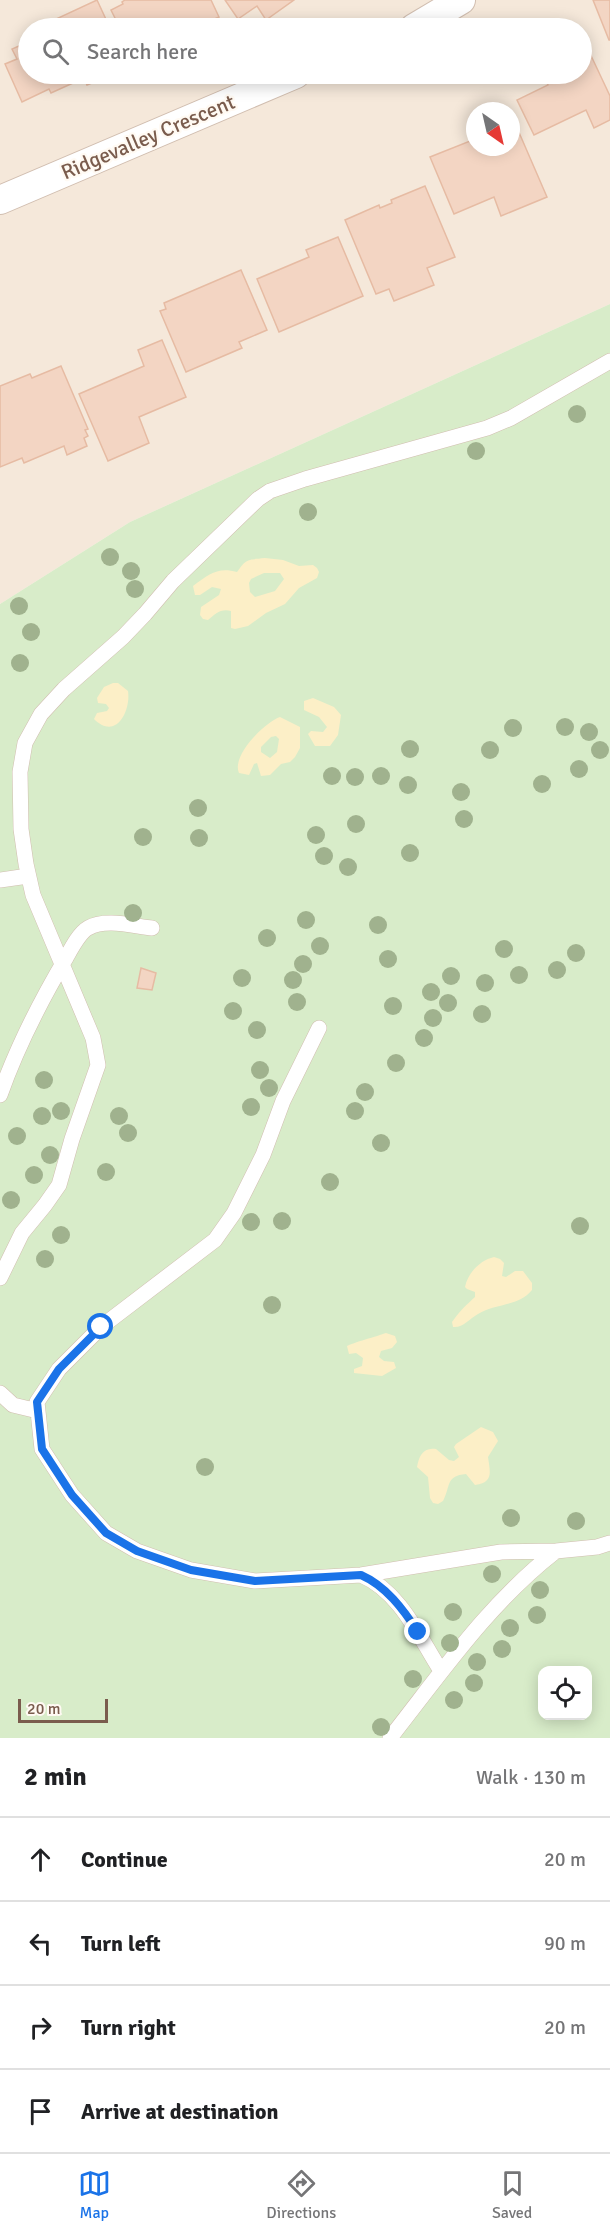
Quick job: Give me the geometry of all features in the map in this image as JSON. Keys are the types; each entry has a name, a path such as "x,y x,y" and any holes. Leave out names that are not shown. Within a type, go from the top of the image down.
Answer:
{"street":[{"path":"431,18 461,0"},
{"name":"Ridgevalley Crescent","path":"0,200 273,84"}],"lane":[{"path":"0,1278 22,1233 59,1185 72,1139 98,1065 93,1038 33,895 28,876 21,828 20,772 25,743 41,714 64,689 123,637 173,581 258,499 270,491 487,428 511,418 610,361"},
{"path":"0,880 28,876"},
{"path":"0,1095 42,998 87,928 105,923 152,928"},
{"path":"319,1028 283,1101 263,1155 234,1213 215,1240 101,1327 59,1369 37,1402 42,1449 72,1495 106,1533 137,1551 191,1570 255,1581 361,1575 501,1552 556,1551 597,1547 610,1543"},
{"path":"0,1394 14,1405 38,1411"},
{"path":"390,1738 461,1646 505,1596 528,1573 556,1551"},
{"path":"361,1575 373,1580 391,1596 412,1623 441,1671"}],"shaded area":[{"path":"0,0 610,0 610,304 130,522 0,604"}],"green space":[{"path":"610,304 610,1738 0,1738 0,604 130,522"}],"sand":[{"path":"265,558 283,560 299,566 313,565 319,572 317,578 299,588 285,604 266,613 248,626 231,628 231,611 227,610 218,612 208,620 203,619 200,615 201,607 219,595 221,589 212,587 200,595 195,595 193,586 219,571 237,572 246,562","holes":["264,573 280,573 284,579 275,591 255,597 250,592 251,579"]},
{"path":"118,683 128,691 128,699 120,721 109,727 94,719 97,713 107,711 109,708 106,704 98,703 97,698 104,687"},
{"path":"313,698 334,707 341,715 338,735 330,746 315,746 308,734 311,731 323,732 327,727 319,717 304,710 304,701"},
{"path":"280,717 300,727 300,748 295,757 290,762 281,764 270,775 261,776 257,763 254,764 249,775 239,773 240,758 245,749 258,732","holes":["276,736 279,739 277,752 270,758 261,752 261,747 271,737"]},
{"path":"494,1257 504,1263 502,1276 506,1277 515,1271 523,1271 532,1283 532,1290 520,1299 485,1311 463,1325 453,1327 452,1322 475,1297 475,1292 465,1287 469,1276 480,1264"},
{"path":"386,1333 395,1336 397,1342 392,1348 381,1351 379,1357 384,1361 394,1362 396,1368 382,1376 354,1373 354,1369 362,1366 363,1358 356,1353 349,1354 347,1346"},
{"path":"481,1427 493,1432 498,1441 488,1457 490,1472 488,1479 475,1485 466,1474 459,1475 452,1479 443,1501 438,1504 433,1503 430,1498 428,1477 417,1467 420,1456 428,1449 436,1449 449,1460 454,1461 459,1457 454,1447 456,1444"}],"building":[{"path":"97,0 105,18 58,18"},
{"path":"125,0 211,0 219,17 115,18 111,10 123,4"},
{"path":"225,0 294,0 269,18 265,18 257,6 237,18"},
{"path":"593,0 610,0 610,40 609,40"},
{"path":"18,46 18,84 71,84 51,93 49,89 22,102 5,64 17,59 12,49"},
{"path":"592,58 610,96 610,120 594,128 586,110 534,135 520,102 517,100 548,84 592,84"},
{"path":"520,135 547,197 501,216 494,197 454,214 430,157 466,143 466,156 520,156"},
{"path":"425,186 455,257 427,268 434,285 394,301 389,289 376,294 345,220 379,205 380,208 392,203 391,200"},
{"path":"338,237 363,296 279,332 257,279 309,257 306,250"},
{"path":"241,270 267,330 239,342 242,348 186,372 160,311 166,309 164,303"},
{"path":"162,340 186,397 139,417 149,443 108,461 79,394 144,366 138,350"},
{"path":"61,366 88,429 85,430 88,436 84,438 87,446 67,455 64,446 24,463 22,458 0,467 0,386 30,374 32,378"},
{"path":"141,968 156,973 152,990 137,988"}],"route":[{"path":"101,1327 59,1369 37,1402 42,1449 72,1495 106,1533 137,1551 191,1570 255,1581 361,1575 373,1580 391,1596 418,1632"}]}
